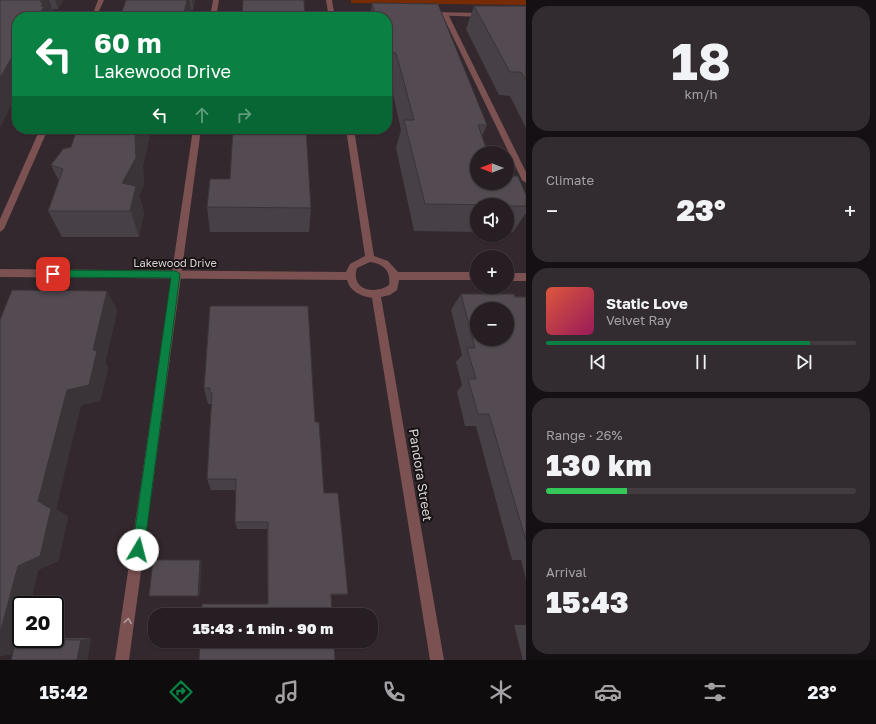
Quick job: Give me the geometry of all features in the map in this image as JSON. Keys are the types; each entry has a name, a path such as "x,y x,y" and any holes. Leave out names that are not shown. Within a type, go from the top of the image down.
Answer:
{"street":[{"path":"96,12 101,0"},
{"path":"214,12 216,0"},
{"path":"329,0 331,12"},
{"path":"423,14 489,15"},
{"path":"445,14 526,180"},
{"path":"0,229 42,134"},
{"path":"122,660 196,134"},
{"path":"351,134 370,259"},
{"path":"370,259 384,262 396,276 396,282 390,291 376,295 362,291 352,282 350,276 353,266 364,260 370,259"},
{"name":"Lakewood Drive","path":"0,273 350,276"},
{"path":"396,276 470,276"},
{"path":"514,277 526,277"},
{"name":"Pandora Street","path":"376,295 437,660"}],"shaded area":[{"path":"351,0 526,0 526,5 351,3"}],"building":[{"path":"0,0 42,0 40,2 43,2 41,6 44,6 41,12 12,12 12,57 0,78"},
{"path":"126,0 187,0 184,12 122,12"},
{"path":"243,0 304,0 305,12 242,12"},
{"path":"372,3 438,4 487,125 478,125 486,146 470,146 470,190 514,190 514,176 518,176 526,195 526,206 514,206 514,198 470,198 470,205 425,204 404,120 414,120 396,53 392,53 392,12 375,12"},
{"path":"474,6 526,6 526,80 521,72 510,72"},
{"path":"75,134 136,134 136,158 122,183 136,186 130,211 48,211 63,169 51,165 63,149 71,147"},
{"path":"233,134 306,134 311,208 207,207 210,179 230,179"},
{"path":"12,290 107,291 93,350 97,351 89,385 67,390 38,501 51,509 40,556 18,566 0,633 0,320"},
{"path":"461,294 514,294 515,297 526,297 526,541 489,414 478,414 468,379 476,379 467,348 475,348 474,346 514,346 514,302 470,302 470,329"},
{"path":"210,306 308,306 315,422 319,422 324,493 338,493 348,594 331,594 332,608 202,608 202,604 268,604 268,522 235,522 236,479 207,479 212,393 210,393 210,388 204,388"},
{"path":"153,560 200,560 198,596 149,596"},
{"path":"64,640 81,640 77,660 11,660 14,648 64,648"},
{"path":"200,648 334,648 335,660 199,660"}],"route":[{"path":"53,274 176,274 138,550"}]}
